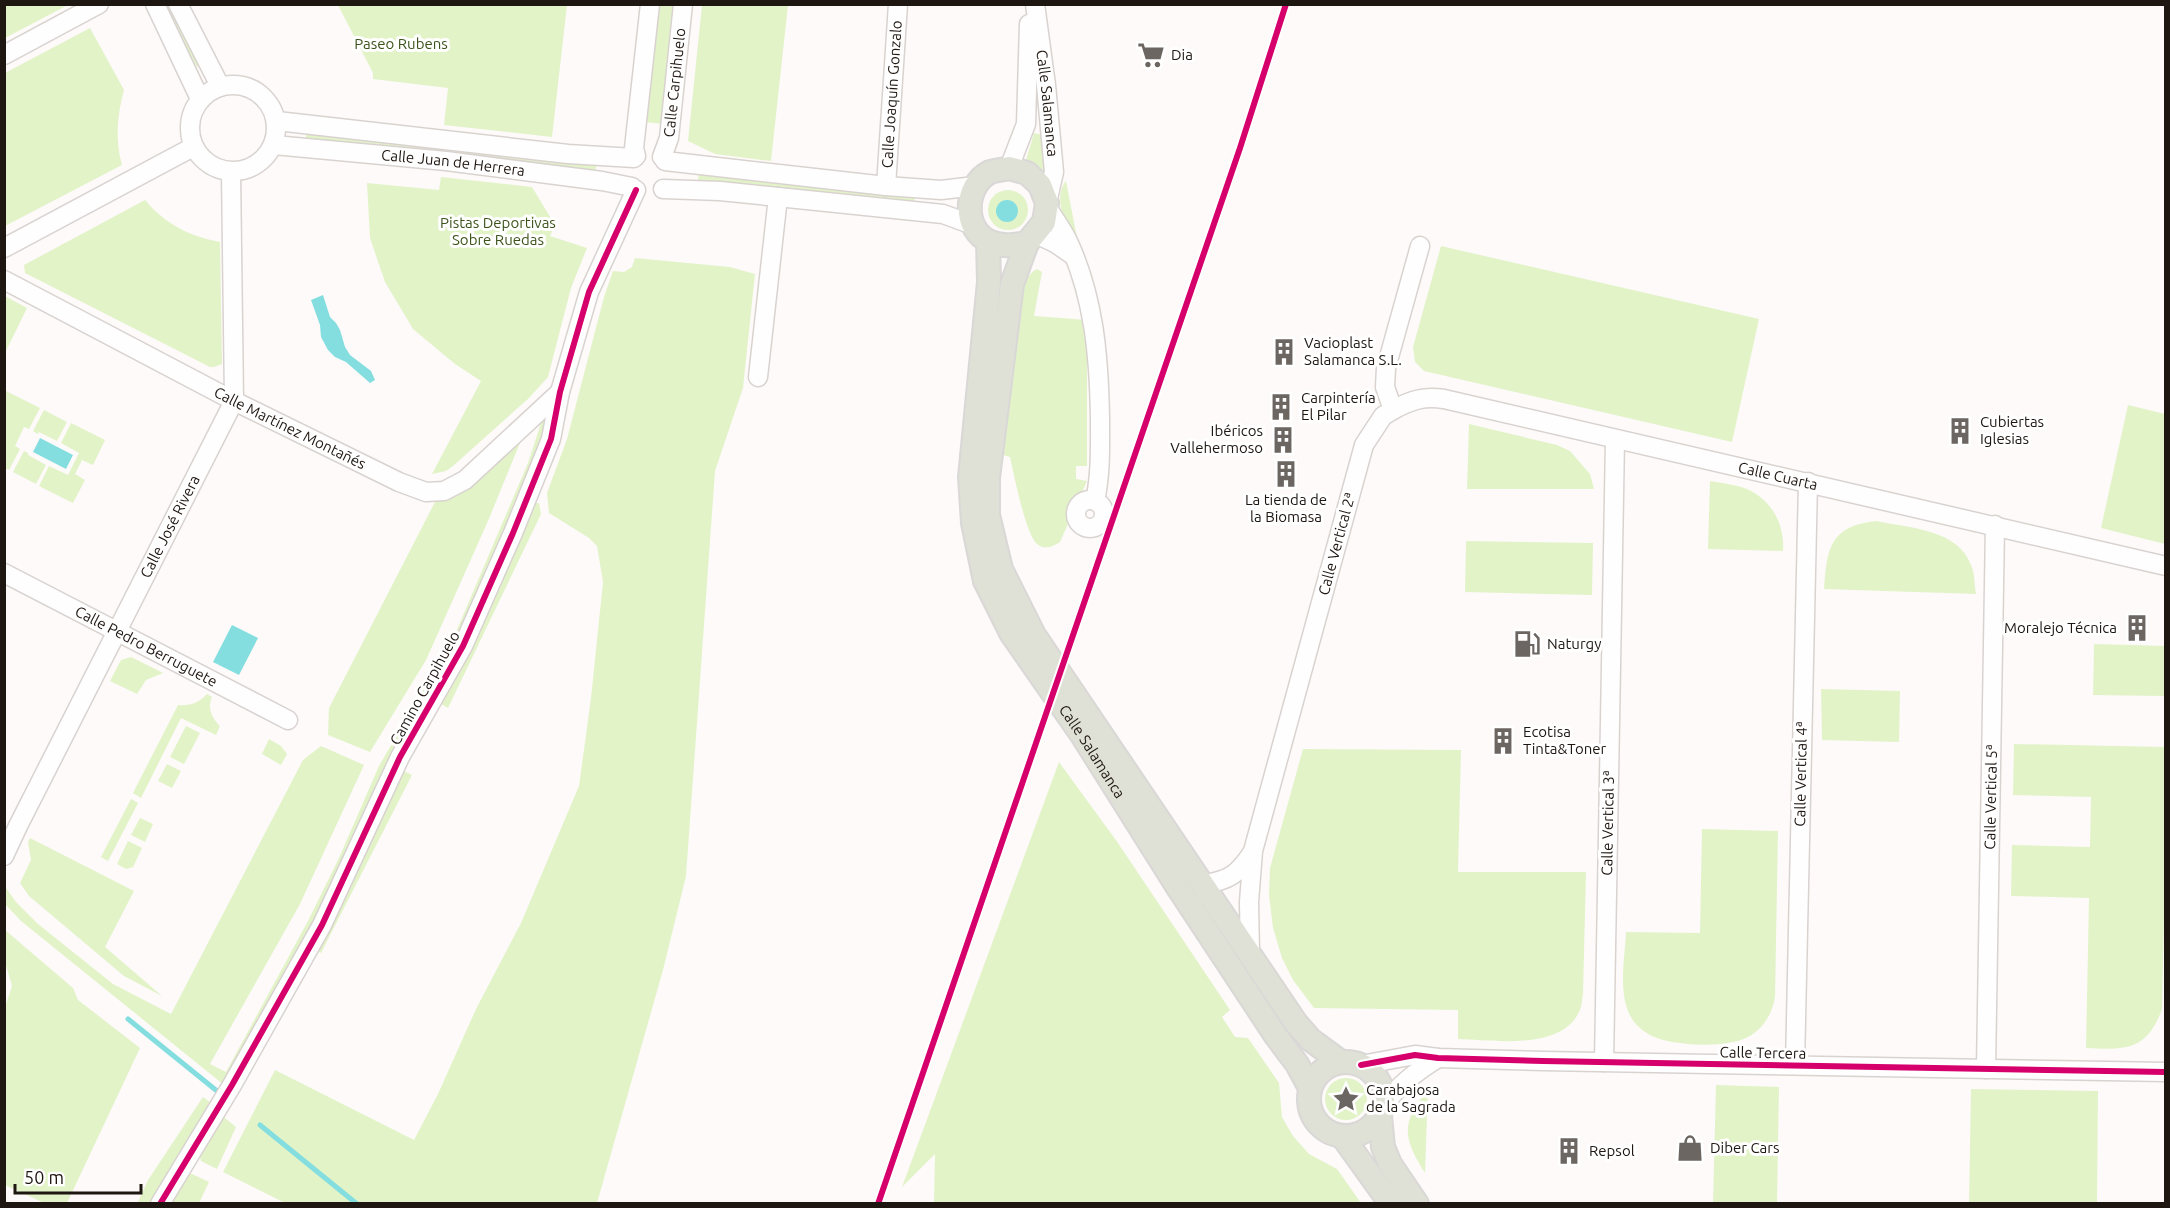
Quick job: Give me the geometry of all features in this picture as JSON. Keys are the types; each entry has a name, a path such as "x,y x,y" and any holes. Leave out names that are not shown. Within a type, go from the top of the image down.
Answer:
{"main road":[{"path":"1009,168 1027,173 1040,185 1047,205 1044,222 1032,238 1005,246 980,233 969,205 975,186 989,173 1009,168"},
{"name":"Calle Salamanca","path":"980,233 989,282 970,477 973,524 985,581 1011,633 1030,644"},
{"name":"Calle Salamanca","path":"1032,238 1012,284 988,478 988,515 1000,569 1030,644 1089,729 1203,884 1296,1023 1311,1040 1351,1064"},
{"name":"Calle Salamanca","path":"1089,729 1184,896 1297,1064 1310,1088"},
{"path":"1382,1111 1368,1130 1351,1136 1342,1136 1327,1131 1315,1119 1309,1104 1310,1088 1325,1068 1351,1064 1370,1070 1382,1086 1383,1147 1390,1164 1417,1203"},
{"path":"1342,1136 1391,1203"}],"street":[{"path":"4,55 99,4"},
{"path":"155,4 200,99"},
{"path":"178,4 220,86"},
{"path":"650,4 634,148 635,157 627,171 634,189 645,194 663,189 778,197 943,214 980,233"},
{"name":"Calle Carpihuelo","path":"663,159 669,138 683,4"},
{"name":"Calle Joaquín Gonzalo","path":"886,186 898,4"},
{"name":"Calle Salamanca","path":"1009,168 1026,124 1030,4"},
{"name":"Calle Salamanca","path":"1035,4 1046,85 1054,172 1047,205"},
{"path":"239,85 256,91 270,104 276,121 277,133 274,145 265,159 251,169 231,172 218,169 203,160 193,147 189,130 191,113 200,99 220,86 239,85"},
{"name":"Calle Juan de Herrera","path":"276,121 568,154 635,157"},
{"name":"Calle Juan de Herrera","path":"274,145 446,161 602,181 634,189"},
{"path":"4,248 193,147"},
{"path":"635,157 644,153 654,153 663,159 886,186 941,190 975,186"},
{"path":"663,159 669,170 668,180 663,189"},
{"name":"Calle José Rivera","path":"4,856 234,401 231,172"},
{"name":"Camino Carpihuelo","path":"160,1203 226,1095 322,925 400,757 463,646 513,533 550,439 560,392 588,292 634,189"},
{"path":"758,377 778,197"},
{"path":"1047,205 1066,236 1086,286 1095,331 1099,389 1100,478 1095,501"},
{"path":"1032,238 1055,243 1074,256"},
{"path":"1393,410 1385,387 1386,368 1420,246"},
{"name":"Calle Martínez Montañés","path":"4,280 234,401 399,482 426,492 444,490 465,480 560,392"},
{"name":"Calle Cuarta","path":"1393,410 1410,401 1428,397 1436,398 2166,566"},
{"name":"Calle Vertical 2ª","path":"1250,954 1249,902 1253,851 1364,445 1383,416 1393,410"},
{"name":"Calle Vertical 3ª","path":"1604,1062 1615,439"},
{"name":"Calle Vertical 4ª","path":"1795,1065 1808,482"},
{"name":"Calle Vertical 5ª","path":"1986,1069 1995,525"},
{"name":"Calle Pedro Berruguete","path":"4,573 288,720"},
{"name":"Calle Vertical 2ª","path":"1203,884 1222,882 1241,869 1253,851"},
{"name":"Calle Tercera","path":"1351,1064 1415,1055 1438,1058 1604,1062 2166,1072"},
{"path":"1382,1111 1399,1086 1414,1072 1438,1058"}],"green space":[{"path":"5,4 68,4 68,5 5,38"},
{"path":"163,5 170,5 202,63 197,67"},
{"name":"Paseo Rubens","path":"338,5 567,5 552,137 444,125 448,88 373,79 373,73"},
{"path":"658,5 676,5 663,124 644,122"},
{"path":"702,5 788,5 771,161 715,154 688,141"},
{"path":"90,28 124,90 118,128 118,146 122,165 5,226 5,73"},
{"path":"1034,133 1043,135 1044,172 1026,160"},
{"path":"306,134 439,148 439,154 306,141"},
{"path":"455,150 597,163 595,172 454,156"},
{"path":"699,172 915,196 914,203 698,181"},
{"name":"Pistas Deportivas Sobre Ruedas","path":"441,177 532,187 555,225 550,236 587,248 571,288 548,377 529,398 453,466 446,471 432,474 481,381 455,364 413,329 385,282 370,238 367,183 439,190"},
{"path":"1066,181 1077,238 1073,237 1061,209 1060,194"},
{"path":"1008,190 1016,191 1022,196 1027,202 1027,218 1022,224 1016,229 1008,230 1000,229 994,224 989,218 988,210 989,202 994,196 1000,191"},
{"path":"145,200 161,216 178,228 220,242 222,364 210,367 25,273 24,265"},
{"path":"1441,246 1759,319 1732,442 1424,371 1415,362 1413,347"},
{"path":"635,258 730,267 755,274 743,388 715,471 686,876 663,970 597,1203 285,1203 223,1172 275,1070 414,1140 438,1094 476,1009 521,923 579,786 603,582 597,546 589,538 549,513 547,493 567,439 604,297 613,271 624,272 632,267"},
{"path":"1037,269 1042,272 1034,316 1087,320 1087,466 1076,466 1076,479 1087,481 1060,542 1046,547 1037,544 1028,528 1010,457 1003,455 1020,302 1027,279"},
{"path":"5,296 27,308 5,353"},
{"path":"4,390 40,408 29,429 24,427 15,446 20,449 9,470 5,468"},
{"path":"2128,405 2165,414 2165,544 2101,528"},
{"path":"44,410 67,422 57,441 33,431"},
{"path":"548,415 544,436 531,469 456,644 393,753 313,924 224,1085 21,921 5,904 4,885 16,902 38,924 113,984 171,1014 303,760 321,746 364,765 300,904 210,1064 226,1072 308,921 339,858 379,766 453,639 528,463 543,417"},
{"path":"71,423 105,440 93,465 82,460 75,474 85,480 73,503 39,486 49,466 68,475 79,453 61,443"},
{"path":"1469,424 1557,445 1570,451 1590,474 1594,489 1467,489"},
{"path":"522,438 426,660 370,752 328,735 329,708 436,500 452,497 469,486"},
{"path":"24,451 46,465 36,484 13,472"},
{"path":"1710,481 1747,489 1763,500 1775,514 1779,523 1783,551 1708,549"},
{"path":"533,503 539,503 541,514 448,708 441,704 468,653"},
{"path":"1876,521 1931,532 1955,544 1965,553 1971,565 1976,594 1824,589 1830,551 1840,534 1849,528"},
{"path":"1466,541 1593,543 1592,595 1465,592"},
{"path":"2094,644 2165,646 2165,696 2093,695"},
{"path":"131,657 163,673 146,680 137,694 110,681 121,660"},
{"path":"1821,689 1900,691 1899,742 1822,740"},
{"path":"207,694 212,697 211,713 220,726 216,735 181,718 141,798 133,793 178,705 194,703"},
{"path":"186,726 200,733 184,764 170,757"},
{"path":"269,739 281,746 287,754 281,765 262,754"},
{"path":"2014,744 2165,747 2162,1009 2149,1033 2133,1045 2112,1049 2086,1048 2089,898 2011,896 2012,845 2090,847 2091,797 2013,795"},
{"path":"1303,749 1461,750 1458,872 1586,872 1583,994 1580,1010 1570,1024 1557,1033 1542,1038 1506,1041 1458,1039 1458,1010 1314,1008 1293,980 1282,958 1273,928 1269,895 1270,868"},
{"path":"1059,762 1118,843 1230,1010 1222,1017 1235,1037 1248,1038 1279,1083 1282,1117 1293,1136 1309,1154 1337,1169 1361,1203 934,1203 935,1154 902,1187"},
{"path":"167,764 181,771 172,788 158,781"},
{"path":"402,770 412,775 321,953 317,951"},
{"path":"131,799 138,803 108,861 101,857"},
{"path":"140,818 153,824 145,842 131,835"},
{"path":"1702,829 1778,831 1774,1003 1766,1020 1748,1037 1728,1043 1703,1045 1666,1041 1646,1033 1632,1019 1627,1009 1623,988 1626,932 1700,933"},
{"path":"30,838 134,891 105,947 162,996 124,976 29,896 20,883 31,860 28,842"},
{"path":"128,841 142,848 133,867 126,869 117,864"},
{"path":"5,930 73,988 78,1000 140,1048 67,1203 44,1203 5,1185 4,1010 12,986 5,962"},
{"path":"1346,1078 1354,1079 1361,1084 1366,1091 1366,1107 1361,1114 1354,1119 1346,1120 1338,1119 1331,1114 1326,1107 1325,1099 1326,1091 1331,1084 1338,1079"},
{"path":"1716,1085 1779,1087 1777,1203 1713,1203"},
{"path":"1971,1089 2098,1091 2097,1203 1969,1203"},
{"path":"1428,1090 1425,1173 1412,1150 1408,1131 1413,1112"},
{"path":"203,1097 211,1103 150,1203 137,1204 148,1180"},
{"path":"221,1115 236,1127 217,1169 201,1161 199,1152"},
{"path":"184,1174 192,1174 209,1182 199,1203 169,1204"}],"water":[{"path":"1007,200 1017,207 1018,211 1011,221 1007,222 997,215 996,211 1003,201"},
{"path":"323,295 330,317 340,330 350,355 371,371 375,380 370,383 346,362 335,357 321,337 320,325 311,300"},
{"path":"40,438 73,455 66,469 33,452"},
{"path":"232,625 258,638 239,675 213,662"}],"waterway":[{"path":"128,1019 217,1091"},
{"path":"260,1125 357,1204"}],"cycle path":[{"path":"878,1204 1240,148 1286,4"},
{"path":"160,1204 232,1085 322,925 400,757 463,646 513,533 551,439 560,392 589,292 636,190"},
{"path":"1361,1065 1415,1055 1438,1058 1543,1061 2166,1072"}],"place":[{"name":"Dia","path":"1151,55"},
{"name":"Vacioplast Salamanca S.L.","path":"1284,352"},
{"name":"Carpintería El Pilar","path":"1281,407"},
{"name":"Cubiertas Iglesias","path":"1960,431"},
{"name":"Ibéricos Vallehermoso","path":"1283,440"},
{"name":"La tienda de la Biomasa","path":"1286,474"},
{"name":"Moralejo Técnica","path":"2137,628"},
{"name":"Naturgy","path":"1527,644"},
{"name":"Ecotisa Tinta&Toner","path":"1503,741"},
{"name":"Carabajosa de la Sagrada","path":"1346,1099"},
{"name":"Diber Cars","path":"1690,1148"},
{"name":"Repsol","path":"1569,1151"}]}
